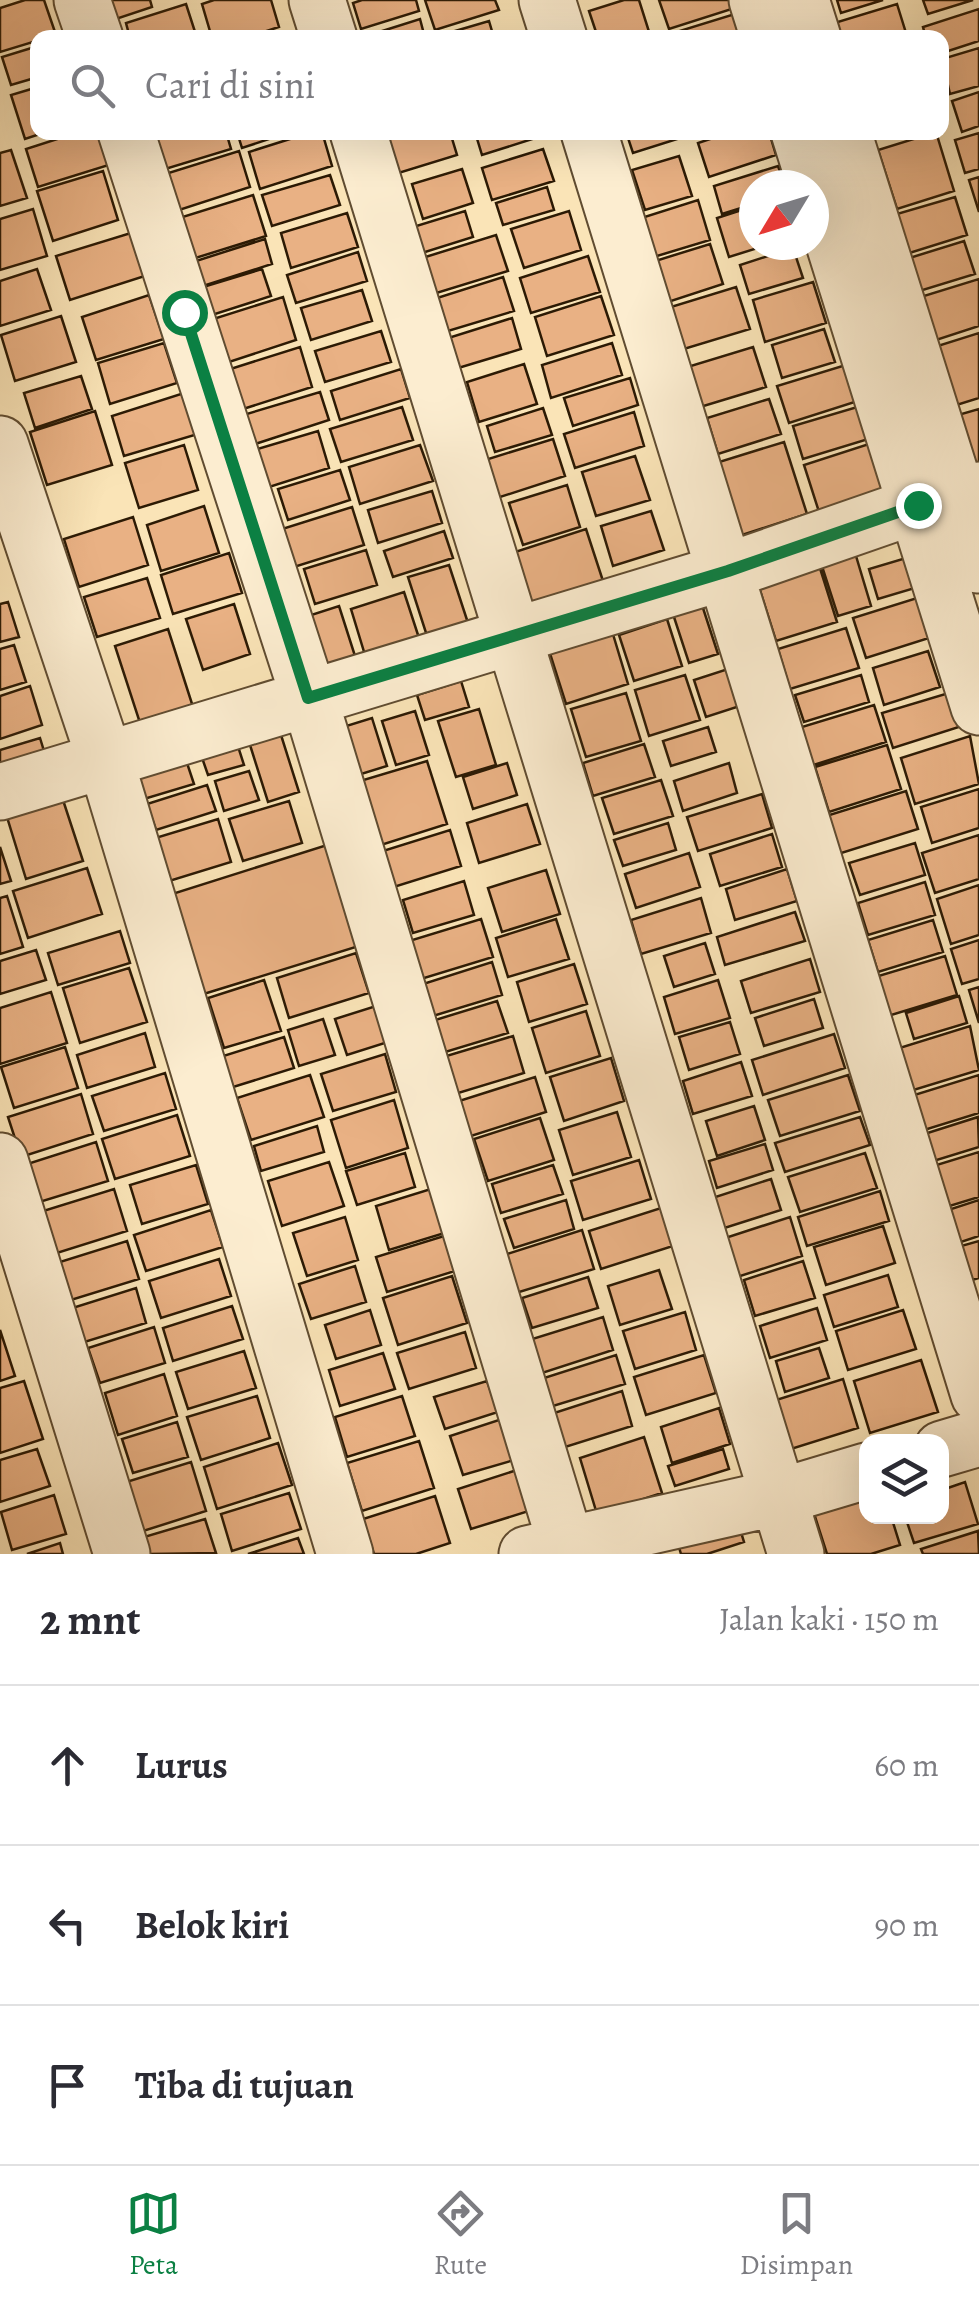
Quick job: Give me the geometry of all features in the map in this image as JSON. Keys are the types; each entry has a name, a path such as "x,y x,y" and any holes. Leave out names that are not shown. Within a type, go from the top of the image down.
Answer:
{"street":[{"path":"82,0 92,30"},
{"path":"317,0 326,30"},
{"path":"547,0 556,30"},
{"path":"757,0 766,30"},
{"path":"801,0 810,30"},
{"path":"129,140 308,698 554,1550 859,1473"},
{"path":"360,140 796,1554"},
{"path":"592,140 728,571 979,1395"},
{"path":"802,140 947,499 979,565"},
{"path":"845,140 947,499 979,707"},
{"path":"0,444 106,762 345,1554"},
{"path":"0,792 728,571 947,499"},
{"path":"0,1162 122,1554"},
{"path":"949,1447 979,1438"}],"building":[{"path":"25,0 44,0 54,30 30,30 30,43 0,52 0,8"},
{"path":"110,0 150,0 152,7 116,19"},
{"path":"214,0 271,0 279,27 210,30 202,4"},
{"path":"416,0 419,11 361,29 353,3"},
{"path":"425,0 495,0 499,10 435,30"},
{"path":"624,0 639,0 648,30 595,30 589,11"},
{"path":"659,0 736,0 738,7 669,29"},
{"path":"837,0 883,0 841,13"},
{"path":"923,0 973,0 928,14"},
{"path":"186,4 194,30 128,30 126,23"},
{"path":"897,4 905,30 833,30 831,24"},
{"path":"979,9 979,41 949,51 949,30 923,27"},
{"path":"738,13 743,30 683,30"},
{"path":"420,19 423,30 385,30"},
{"path":"489,21 492,30 458,30"},
{"path":"30,48 30,79 11,85 2,57"},
{"path":"979,48 979,86 950,94 949,57"},
{"path":"30,89 30,137 25,139 11,95"},
{"path":"979,92 979,126 962,132 952,101"},
{"path":"979,133 979,169 965,173 955,140"},
{"path":"54,140 104,140 112,164 38,187 26,149"},
{"path":"153,140 228,140 231,149 162,170"},
{"path":"240,140 266,140 242,148"},
{"path":"287,140 324,140 332,166 260,189 249,152"},
{"path":"452,140 457,155 392,175 381,142"},
{"path":"477,140 529,140 482,155"},
{"path":"629,140 674,140 633,153"},
{"path":"771,140 776,155 709,177 698,143"},
{"path":"910,140 938,140 954,191 897,209 878,150"},
{"path":"543,149 554,181 492,200 482,168"},
{"path":"11,150 27,198 0,206 0,153"},
{"path":"239,151 250,187 173,212 162,175"},
{"path":"679,156 692,196 645,210 632,170"},
{"path":"462,169 473,203 423,219 412,184"},
{"path":"103,171 118,220 53,241 37,191"},
{"path":"330,175 340,205 272,226 262,195"},
{"path":"979,177 979,212 969,180"},
{"path":"739,178 739,209 722,214 714,186"},
{"path":"547,187 554,210 503,225 496,203"},
{"path":"253,195 266,236 189,260 176,219"},
{"path":"955,197 967,235 903,255 890,216"},
{"path":"698,200 710,240 647,259 635,220"},
{"path":"33,209 47,256 0,270 0,219"},
{"path":"465,211 473,237 422,253 413,227"},
{"path":"569,211 581,250 524,268 511,229"},
{"path":"739,211 739,254 729,257 717,218"},
{"path":"347,213 358,247 291,268 281,233"},
{"path":"134,232 148,275 70,300 56,256"},
{"path":"496,235 508,271 430,295 419,259"},
{"path":"265,239 272,264 203,286 196,261"},
{"path":"964,241 975,274 913,293 903,260"},
{"path":"710,244 723,284 665,303 652,262"},
{"path":"358,252 367,281 296,303 287,275"},
{"path":"588,256 600,292 531,313 520,278"},
{"path":"756,260 797,260 803,278 749,294 740,265"},
{"path":"37,269 51,310 0,326 0,281"},
{"path":"262,269 271,296 212,315 203,287"},
{"path":"503,277 514,311 448,331 437,298"},
{"path":"979,279 979,326 927,343 914,299"},
{"path":"813,282 826,323 765,342 753,300"},
{"path":"736,287 750,329 674,352 661,310"},
{"path":"362,290 372,321 311,340 301,308"},
{"path":"149,295 164,339 96,360 82,317"},
{"path":"601,296 614,335 547,356 535,317"},
{"path":"283,297 296,340 223,364 210,320"},
{"path":"61,316 76,362 15,381 1,335"},
{"path":"512,318 521,349 455,369 445,339"},
{"path":"824,329 835,362 782,378 772,345"},
{"path":"381,331 391,362 325,382 315,351"},
{"path":"979,333 979,398 947,408 928,349"},
{"path":"164,343 177,383 110,404 98,363"},
{"path":"612,343 622,375 551,398 542,365"},
{"path":"300,347 312,387 237,411 224,371"},
{"path":"753,347 766,387 697,408 684,368"},
{"path":"524,364 537,404 479,422 467,382"},
{"path":"849,364 861,400 789,423 777,386"},
{"path":"401,369 410,398 340,420 331,391"},
{"path":"81,376 92,409 35,428 24,393"},
{"path":"630,378 638,405 573,426 564,398"},
{"path":"320,392 329,420 249,446 240,416"},
{"path":"184,393 198,434 124,456 112,416"},
{"path":"769,399 781,434 718,454 707,418"},
{"path":"864,405 875,437 803,459 793,426"},
{"path":"402,407 413,440 341,462 330,429"},
{"path":"543,408 552,435 495,452 487,426"},
{"path":"979,409 979,472 951,417"},
{"path":"95,411 112,465 47,485 30,432"},
{"path":"634,412 644,446 575,468 564,434"},
{"path":"318,431 329,468 266,488 254,450"},
{"path":"553,439 565,476 497,498 485,460"},
{"path":"784,442 807,514 742,535 719,462"},
{"path":"875,442 891,493 820,515 804,465"},
{"path":"184,445 198,490 139,508 125,463"},
{"path":"420,445 433,481 360,504 349,467"},
{"path":"635,456 650,500 596,516 582,472"},
{"path":"340,470 350,500 288,520 278,489"},
{"path":"567,485 580,527 523,545 509,503"},
{"path":"432,491 442,523 378,543 368,510"},
{"path":"204,506 219,553 161,571 147,525"},
{"path":"352,507 364,545 294,567 282,529"},
{"path":"651,511 664,550 613,566 601,526"},
{"path":"133,517 148,565 79,587 64,539"},
{"path":"586,529 603,581 531,603 515,552"},
{"path":"444,531 453,558 393,577 384,551"},
{"path":"853,546 871,606 838,616 819,557"},
{"path":"366,550 377,585 315,604 304,569"},
{"path":"229,553 242,593 173,614 161,575"},
{"path":"906,558 915,588 878,599 869,569"},
{"path":"449,565 468,623 427,636 408,577"},
{"path":"819,565 837,622 776,641 758,584"},
{"path":"147,578 160,618 97,637 84,597"},
{"path":"404,592 419,638 365,655 351,609"},
{"path":"917,598 929,638 866,658 853,618"},
{"path":"8,602 19,637 0,642 0,604"},
{"path":"234,604 250,654 203,670 186,619"},
{"path":"702,605 718,654 689,663 673,614"},
{"path":"339,606 355,656 323,666 308,616"},
{"path":"667,619 682,666 634,681 619,635"},
{"path":"609,621 628,684 566,704 546,641"},
{"path":"846,628 859,668 790,689 778,649"},
{"path":"168,629 193,707 140,723 115,646"},
{"path":"14,645 26,682 0,690 0,649"},
{"path":"928,651 940,687 884,705 873,668"},
{"path":"731,668 743,705 706,717 694,680"},
{"path":"685,675 700,720 649,736 635,690"},
{"path":"861,675 869,702 804,722 795,695"},
{"path":"461,681 469,707 425,720 417,695"},
{"path":"30,686 42,725 0,739 0,696"},
{"path":"952,692 962,726 893,748 882,713"},
{"path":"626,693 641,741 586,757 571,709"},
{"path":"874,705 886,742 804,768 792,730"},
{"path":"479,709 496,765 456,777 438,721"},
{"path":"415,711 429,755 396,765 382,721"},
{"path":"372,718 387,766 358,775 343,727"},
{"path":"708,727 716,752 671,766 663,741"},
{"path":"281,735 299,792 268,802 250,745"},
{"path":"970,736 979,784 915,804 901,758"},
{"path":"235,737 244,765 208,775 199,749"},
{"path":"40,738 48,764 0,779 0,750"},
{"path":"644,744 655,777 593,796 583,763"},
{"path":"887,745 901,789 829,812 815,767"},
{"path":"185,757 194,784 144,799 135,773"},
{"path":"427,761 447,824 381,845 360,781"},
{"path":"507,763 517,795 473,809 463,777"},
{"path":"729,763 737,793 683,811 674,781"},
{"path":"249,771 259,800 224,811 215,781"},
{"path":"661,780 673,816 614,834 602,798"},
{"path":"207,785 216,811 156,830 147,804"},
{"path":"979,789 979,828 932,843 921,807"},
{"path":"906,791 918,829 835,855 823,817"},
{"path":"762,794 772,828 698,851 687,817"},
{"path":"63,800 83,861 26,879 7,817"},
{"path":"289,801 302,843 243,861 229,819"},
{"path":"527,804 540,844 479,863 467,823"},
{"path":"218,819 231,862 166,882 152,839"},
{"path":"668,823 676,850 623,866 614,840"},
{"path":"450,830 461,866 381,891 370,855"},
{"path":"772,834 782,867 720,886 710,854"},
{"path":"979,835 979,879 935,893 922,853"},
{"path":"915,843 925,875 860,895 849,863"},
{"path":"327,845 359,946 181,1001 150,901"},
{"path":"0,847 11,881 0,884"},
{"path":"689,853 700,887 636,908 625,874"},
{"path":"87,868 102,914 28,938 13,891"},
{"path":"787,869 797,901 735,920 726,889"},
{"path":"546,870 560,914 502,932 488,888"},
{"path":"464,881 474,915 413,933 403,900"},
{"path":"925,882 935,915 868,935 858,903"},
{"path":"979,885 979,935 951,944 937,899"},
{"path":"7,896 23,947 0,954 0,898"},
{"path":"701,898 711,933 641,954 631,920"},
{"path":"795,912 805,941 725,965 717,937"},
{"path":"481,919 493,957 421,979 409,941"},
{"path":"556,919 569,959 508,977 496,938"},
{"path":"933,920 943,952 878,972 868,940"},
{"path":"120,931 130,963 58,985 48,953"},
{"path":"979,940 979,979 962,984 951,949"},
{"path":"705,943 715,974 674,987 664,956"},
{"path":"36,950 46,980 0,994 0,961"},
{"path":"356,953 369,993 289,1018 277,978"},
{"path":"945,956 957,995 888,1016 875,977"},
{"path":"810,959 820,992 751,1013 741,981"},
{"path":"492,962 502,995 433,1016 423,984"},
{"path":"574,964 587,1004 529,1022 517,982"},
{"path":"129,968 147,1022 80,1043 63,988"},
{"path":"264,980 281,1031 224,1048 208,998"},
{"path":"718,980 730,1018 675,1034 664,997"},
{"path":"979,987 979,1023 969,990"},
{"path":"51,992 67,1043 0,1064 0,1008"},
{"path":"959,996 967,1023 914,1039 906,1013"},
{"path":"814,999 823,1028 764,1046 755,1018"},
{"path":"497,1001 508,1033 442,1053 432,1021"},
{"path":"376,1006 388,1042 347,1055 335,1019"},
{"path":"586,1011 600,1056 546,1073 532,1028"},
{"path":"323,1019 335,1055 299,1066 288,1030"},
{"path":"730,1022 740,1054 689,1070 679,1037"},
{"path":"970,1026 979,1070 907,1092 893,1050"},
{"path":"145,1033 155,1067 87,1088 77,1055"},
{"path":"834,1034 845,1068 763,1095 752,1060"},
{"path":"513,1036 524,1073 455,1094 443,1057"},
{"path":"284,1037 294,1068 230,1088 220,1057"},
{"path":"65,1047 78,1088 14,1108 1,1067"},
{"path":"385,1054 396,1092 333,1111 321,1074"},
{"path":"611,1058 624,1101 564,1121 550,1077"},
{"path":"741,1062 752,1096 693,1114 683,1081"},
{"path":"165,1073 176,1109 104,1131 92,1096"},
{"path":"310,1075 324,1117 251,1140 237,1098"},
{"path":"848,1075 860,1111 780,1136 768,1100"},
{"path":"979,1075 979,1113 921,1131 911,1096"},
{"path":"535,1077 546,1112 471,1136 459,1101"},
{"path":"81,1094 93,1134 21,1157 8,1117"},
{"path":"394,1100 408,1148 346,1168 331,1120"},
{"path":"754,1106 765,1140 717,1156 706,1121"},
{"path":"617,1112 631,1157 573,1175 559,1130"},
{"path":"177,1115 190,1156 115,1179 102,1139"},
{"path":"860,1117 870,1145 785,1172 775,1143"},
{"path":"978,1117 979,1147 927,1163 918,1136"},
{"path":"540,1118 554,1160 488,1181 474,1139"},
{"path":"317,1126 324,1152 261,1171 254,1146"},
{"path":"96,1142 108,1181 33,1204 21,1166"},
{"path":"765,1144 773,1170 717,1188 709,1161"},
{"path":"979,1152 979,1197 943,1208 930,1167"},
{"path":"405,1153 415,1187 357,1205 346,1171"},
{"path":"865,1153 877,1188 800,1212 788,1177"},
{"path":"639,1160 651,1199 583,1220 571,1181"},
{"path":"329,1162 344,1206 282,1226 268,1181"},
{"path":"196,1165 208,1204 142,1224 130,1185"},
{"path":"553,1165 563,1194 501,1213 492,1184"},
{"path":"771,1179 781,1210 712,1232 703,1201"},
{"path":"434,1188 448,1232 389,1250 376,1206"},
{"path":"114,1189 127,1231 41,1258 27,1216"},
{"path":"880,1191 889,1221 807,1246 798,1217"},
{"path":"566,1200 574,1229 514,1248 504,1219"},
{"path":"979,1200 979,1236 955,1244 945,1211"},
{"path":"661,1208 673,1246 601,1269 589,1231"},
{"path":"211,1210 223,1247 146,1271 134,1235"},
{"path":"345,1217 358,1260 307,1276 293,1233"},
{"path":"790,1217 802,1256 731,1279 719,1240"},
{"path":"883,1226 895,1263 826,1285 814,1247"},
{"path":"582,1230 594,1269 516,1293 504,1255"},
{"path":"444,1236 455,1271 387,1292 376,1257"},
{"path":"127,1241 139,1279 58,1304 47,1266"},
{"path":"979,1241 979,1278 972,1280 961,1246"},
{"path":"219,1259 231,1296 161,1318 149,1281"},
{"path":"803,1261 815,1298 755,1316 744,1280"},
{"path":"355,1266 366,1302 311,1319 299,1284"},
{"path":"659,1270 672,1309 620,1325 608,1286"},
{"path":"888,1275 898,1307 834,1327 824,1295"},
{"path":"452,1276 467,1323 398,1345 383,1298"},
{"path":"588,1277 598,1308 532,1328 522,1298"},
{"path":"136,1288 146,1323 78,1344 66,1310"},
{"path":"232,1306 243,1339 173,1361 163,1328"},
{"path":"817,1308 827,1340 770,1358 760,1326"},
{"path":"370,1310 381,1345 336,1359 325,1325"},
{"path":"903,1310 916,1349 848,1370 836,1331"},
{"path":"685,1312 696,1350 635,1369 623,1331"},
{"path":"603,1317 613,1350 539,1374 529,1340"},
{"path":"154,1327 165,1363 100,1383 88,1348"},
{"path":"0,1330 15,1376 0,1381"},
{"path":"465,1332 476,1368 409,1389 397,1353"},
{"path":"819,1348 829,1378 785,1392 776,1361"},
{"path":"244,1351 256,1388 188,1409 176,1372"},
{"path":"383,1353 395,1389 340,1406 329,1370"},
{"path":"616,1355 625,1384 553,1406 544,1378"},
{"path":"704,1355 716,1393 646,1415 634,1377"},
{"path":"921,1360 938,1412 870,1433 854,1381"},
{"path":"164,1374 177,1416 118,1435 105,1393"},
{"path":"843,1379 858,1428 791,1449 776,1400"},
{"path":"24,1381 43,1439 0,1453 0,1388"},
{"path":"487,1381 498,1412 445,1429 434,1397"},
{"path":"622,1391 632,1426 562,1448 551,1414"},
{"path":"257,1396 270,1438 201,1460 187,1417"},
{"path":"402,1396 415,1436 347,1457 335,1417"},
{"path":"719,1408 730,1444 672,1463 661,1427"},
{"path":"508,1417 521,1458 463,1475 450,1436"},
{"path":"177,1422 188,1457 133,1473 122,1439"},
{"path":"644,1437 662,1493 597,1514 580,1458"},
{"path":"419,1441 434,1488 362,1511 347,1463"},
{"path":"278,1443 292,1485 217,1509 204,1467"},
{"path":"37,1449 50,1486 0,1502 0,1460"},
{"path":"723,1449 729,1469 675,1486 668,1466"},
{"path":"191,1462 206,1511 140,1532 123,1483"},
{"path":"520,1469 532,1510 471,1529 458,1489"},
{"path":"965,1482 978,1524 914,1543 908,1524 949,1524 949,1488"},
{"path":"859,1485 859,1524 893,1524 900,1545 871,1554 827,1554 810,1501"},
{"path":"289,1493 301,1529 232,1551 221,1514"},
{"path":"54,1495 66,1534 12,1550 1,1512"},
{"path":"435,1496 450,1543 416,1554 374,1554 363,1519"},
{"path":"736,1516 744,1542 707,1554 681,1554 675,1534"},
{"path":"205,1519 216,1553 149,1554 144,1537"},
{"path":"978,1531 979,1554 923,1554 921,1549"},
{"path":"298,1538 304,1554 248,1554"},
{"path":"60,1543 63,1554 27,1554"}],"route":[{"path":"184,312 308,698 728,571 918,505"}]}
